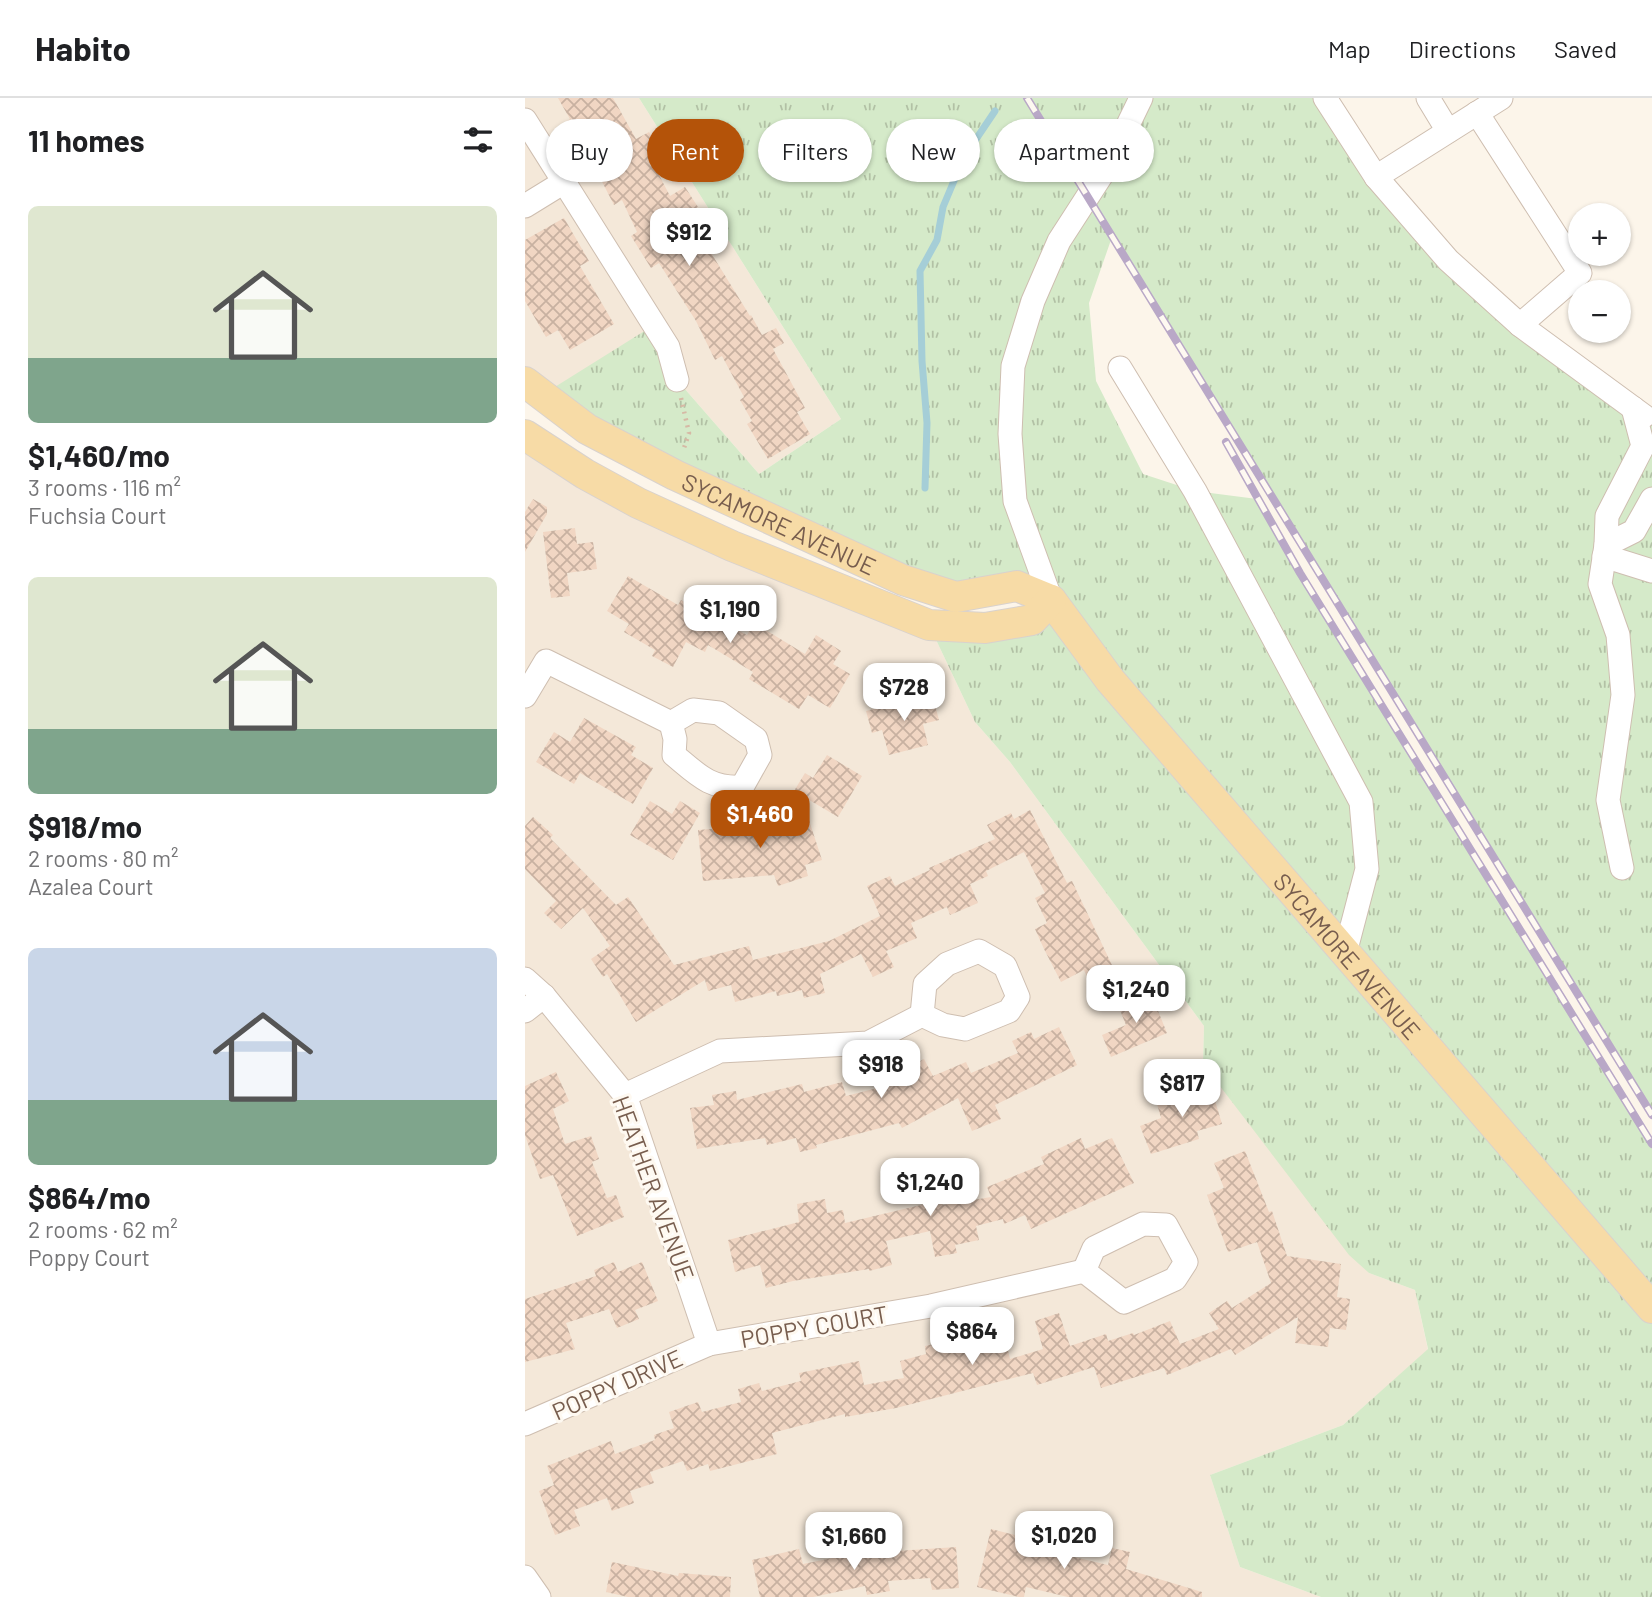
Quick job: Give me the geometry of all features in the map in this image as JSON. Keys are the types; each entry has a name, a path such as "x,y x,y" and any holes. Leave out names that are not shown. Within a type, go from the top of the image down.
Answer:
{"main road":[{"name":"SYCAMORE AVENUE","path":"525,382 587,429 675,475 903,580 956,597 1017,586 1051,600 1109,680 1652,1308"},
{"name":"SYCAMORE AVENUE","path":"525,435 585,474 638,503 732,546 929,625 985,628 1032,620 1051,600"}],"street":[{"path":"1051,600 1015,501 1010,434 1013,366 1033,301 1059,241 1110,162 1141,98"},
{"path":"1325,98 1376,177 1448,260 1520,325 1652,421"},
{"path":"1427,98 1448,131"},
{"path":"1376,177 1501,98"},
{"path":"1477,113 1580,273 1520,325"},
{"path":"525,121 668,347 677,380"},
{"path":"525,206 564,183"},
{"path":"1120,368 1195,491 1361,802 1367,869 1345,953"},
{"path":"1622,867 1608,800 1623,695 1618,635 1600,584 1607,516 1643,446 1633,408"},
{"path":"1605,551 1634,531 1652,499"},
{"path":"1605,551 1652,571"},
{"path":"525,696 546,661 671,723"},
{"name":"HEATHER AVENUE","path":"525,979 544,996 625,1094 709,1344"},
{"path":"525,1011 544,996"},
{"path":"625,1094 720,1051 868,1043 922,1015"},
{"name":"POPPY COURT","path":"709,1344 931,1306 1084,1271"},
{"name":"POPPY DRIVE","path":"525,1424 709,1344"},
{"path":"525,1577 539,1597"}],"path":[{"path":"675,475 689,433 677,380"}],"shaded area":[{"path":"525,98 639,98 652,119 647,119 647,182 692,182 841,419 759,474 677,380 542,395 525,382"},
{"path":"525,435 929,625 975,722 1010,762 1204,1026 1203,1064 1369,1273 1415,1290 1428,1350 1343,1425 1210,1475 1240,1567 1321,1597 525,1597"}],"green space":[{"path":"639,98 1325,98 1448,260 1652,421 1652,1115 1112,237 1089,303 1096,381 1143,474 1195,491 1257,499 1652,1144 1652,1597 1321,1597 1240,1567 1210,1475 1343,1425 1428,1349 1415,1290 1369,1273 1349,1255 1203,1064 1204,1026 1010,762 975,722 929,625 985,628 1051,601 956,597 542,395 654,325 677,380 759,474 841,419 692,182 744,182 744,119 652,119"}],"building":[{"path":"558,98 613,98 625,119 570,119"},
{"path":"647,133 647,182 663,182 670,196 685,187 698,207 687,214 762,335 776,328 784,343 773,349 805,408 797,412 810,434 768,459 747,424 752,421 740,400 744,397 722,356 715,360 696,321 659,263 651,268 631,236 637,232 622,200 614,205 602,182 633,182 633,134 636,139"},
{"path":"564,218 589,261 580,266 614,324 570,350 558,330 546,337 525,301 525,240"},
{"path":"533,499 547,507 547,514 525,552 525,512"},
{"path":"575,528 577,544 593,542 597,569 567,573 570,596 551,598 543,532"},
{"path":"628,576 678,605 681,600 747,635 754,623 805,654 816,635 841,651 833,664 850,674 830,708 808,695 799,709 749,679 753,672 708,645 705,652 686,642 673,667 652,656 655,650 624,632 629,624 607,611"},
{"path":"932,694 939,720 923,724 928,745 889,755 882,730 872,733 866,711"},
{"path":"584,718 636,747 631,755 653,768 633,804 580,773 574,784 536,762 554,732 570,742"},
{"path":"827,755 862,776 838,817 794,791 805,773 813,778"},
{"path":"650,801 672,814 680,801 700,813 673,860 630,835"},
{"path":"805,808 822,860 805,865 808,876 778,886 774,875 703,881 698,830 749,826"},
{"path":"1030,810 1067,883 1072,881 1120,982 1095,994 1084,970 1061,982 1044,949 1035,929 1047,923 1035,898 1045,893 1024,852 986,871 988,876 970,884 978,903 950,915 947,907 911,923 917,938 886,951 894,967 873,977 861,954 820,974 825,993 804,998 802,990 777,996 776,991 735,1002 731,985 708,991 705,980 636,1022 607,974 603,977 591,959 610,946 583,908 561,929 544,913 556,901 525,869 525,826 533,817 553,835 550,838 616,905 628,897 674,965 749,946 753,960 829,941 880,916 867,886 890,876 895,886 930,870 929,868 995,839 987,825 1011,813 1014,819"},
{"path":"1150,991 1167,1033 1111,1057 1102,1035 1126,1025 1118,1005"},
{"path":"1059,1027 1077,1065 995,1105 1001,1119 972,1131 958,1098 902,1128 899,1123 816,1145 817,1148 800,1152 796,1138 767,1145 765,1138 697,1149 690,1108 714,1105 712,1095 736,1091 737,1100 802,1084 804,1092 842,1082 846,1096 901,1082 897,1073 924,1059 933,1076 966,1062 971,1073 1018,1053 1012,1041 1031,1032 1034,1039"},
{"path":"556,1072 569,1101 553,1109 565,1144 591,1136 599,1159 592,1162 607,1198 616,1195 624,1217 577,1236 553,1175 540,1179 525,1135 525,1086"},
{"path":"1210,1084 1222,1124 1197,1131 1199,1139 1151,1154 1140,1126 1161,1118 1156,1100"},
{"path":"1081,1138 1085,1149 1112,1138 1134,1183 1031,1229 1025,1215 1004,1224 1003,1219 976,1226 979,1240 955,1245 957,1253 935,1257 930,1231 886,1241 892,1265 869,1271 793,1281 766,1288 760,1265 735,1272 728,1240 799,1222 797,1204 825,1199 827,1213 843,1210 845,1223 925,1204 920,1178 937,1174 943,1205 991,1197 987,1187 1044,1164 1041,1157"},
{"path":"1245,1151 1269,1212 1272,1211 1287,1256 1341,1264 1337,1297 1350,1299 1346,1330 1330,1328 1328,1347 1295,1343 1298,1317 1235,1355 1231,1349 1167,1375 1164,1368 1101,1388 1094,1367 1037,1385 1033,1373 896,1408 845,1417 845,1414 772,1433 777,1454 710,1471 708,1464 687,1471 683,1461 650,1472 654,1483 630,1491 634,1503 612,1511 607,1498 574,1510 580,1526 555,1535 539,1491 554,1485 547,1466 611,1441 615,1454 655,1440 654,1435 674,1428 669,1412 698,1402 702,1412 741,1402 738,1389 759,1383 762,1391 801,1381 799,1373 859,1361 864,1385 904,1378 900,1361 926,1354 925,1346 978,1334 981,1344 1005,1338 1010,1359 1043,1349 1035,1321 1059,1313 1070,1346 1106,1334 1108,1341 1133,1333 1134,1335 1170,1321 1180,1344 1219,1329 1209,1313 1227,1301 1232,1308 1271,1283 1257,1242 1228,1252 1207,1195 1224,1188 1214,1163"},
{"path":"614,1262 618,1272 642,1262 658,1301 635,1310 639,1319 617,1328 609,1309 566,1323 575,1349 525,1362 525,1299 596,1276 594,1270"},
{"path":"1018,1523 1040,1528 1036,1548 1108,1565 1112,1548 1130,1552 1126,1569 1202,1592 1202,1597 1068,1597 1026,1587 1024,1597 1019,1597 977,1587 991,1529 1015,1535"},
{"path":"956,1547 959,1588 932,1590 930,1578 888,1581 890,1591 867,1595 865,1586 813,1597 760,1597 752,1560 799,1549 803,1564 881,1548 882,1552"},
{"path":"612,1562 678,1576 679,1573 731,1577 730,1597 628,1597 606,1592"}],"waterway":[{"path":"925,488 927,423 922,361 920,271 937,240 943,207 964,157 995,111"}],"railway":[{"path":"1027,98 1652,1115"},
{"path":"1226,442 1300,573 1652,1144"}]}
